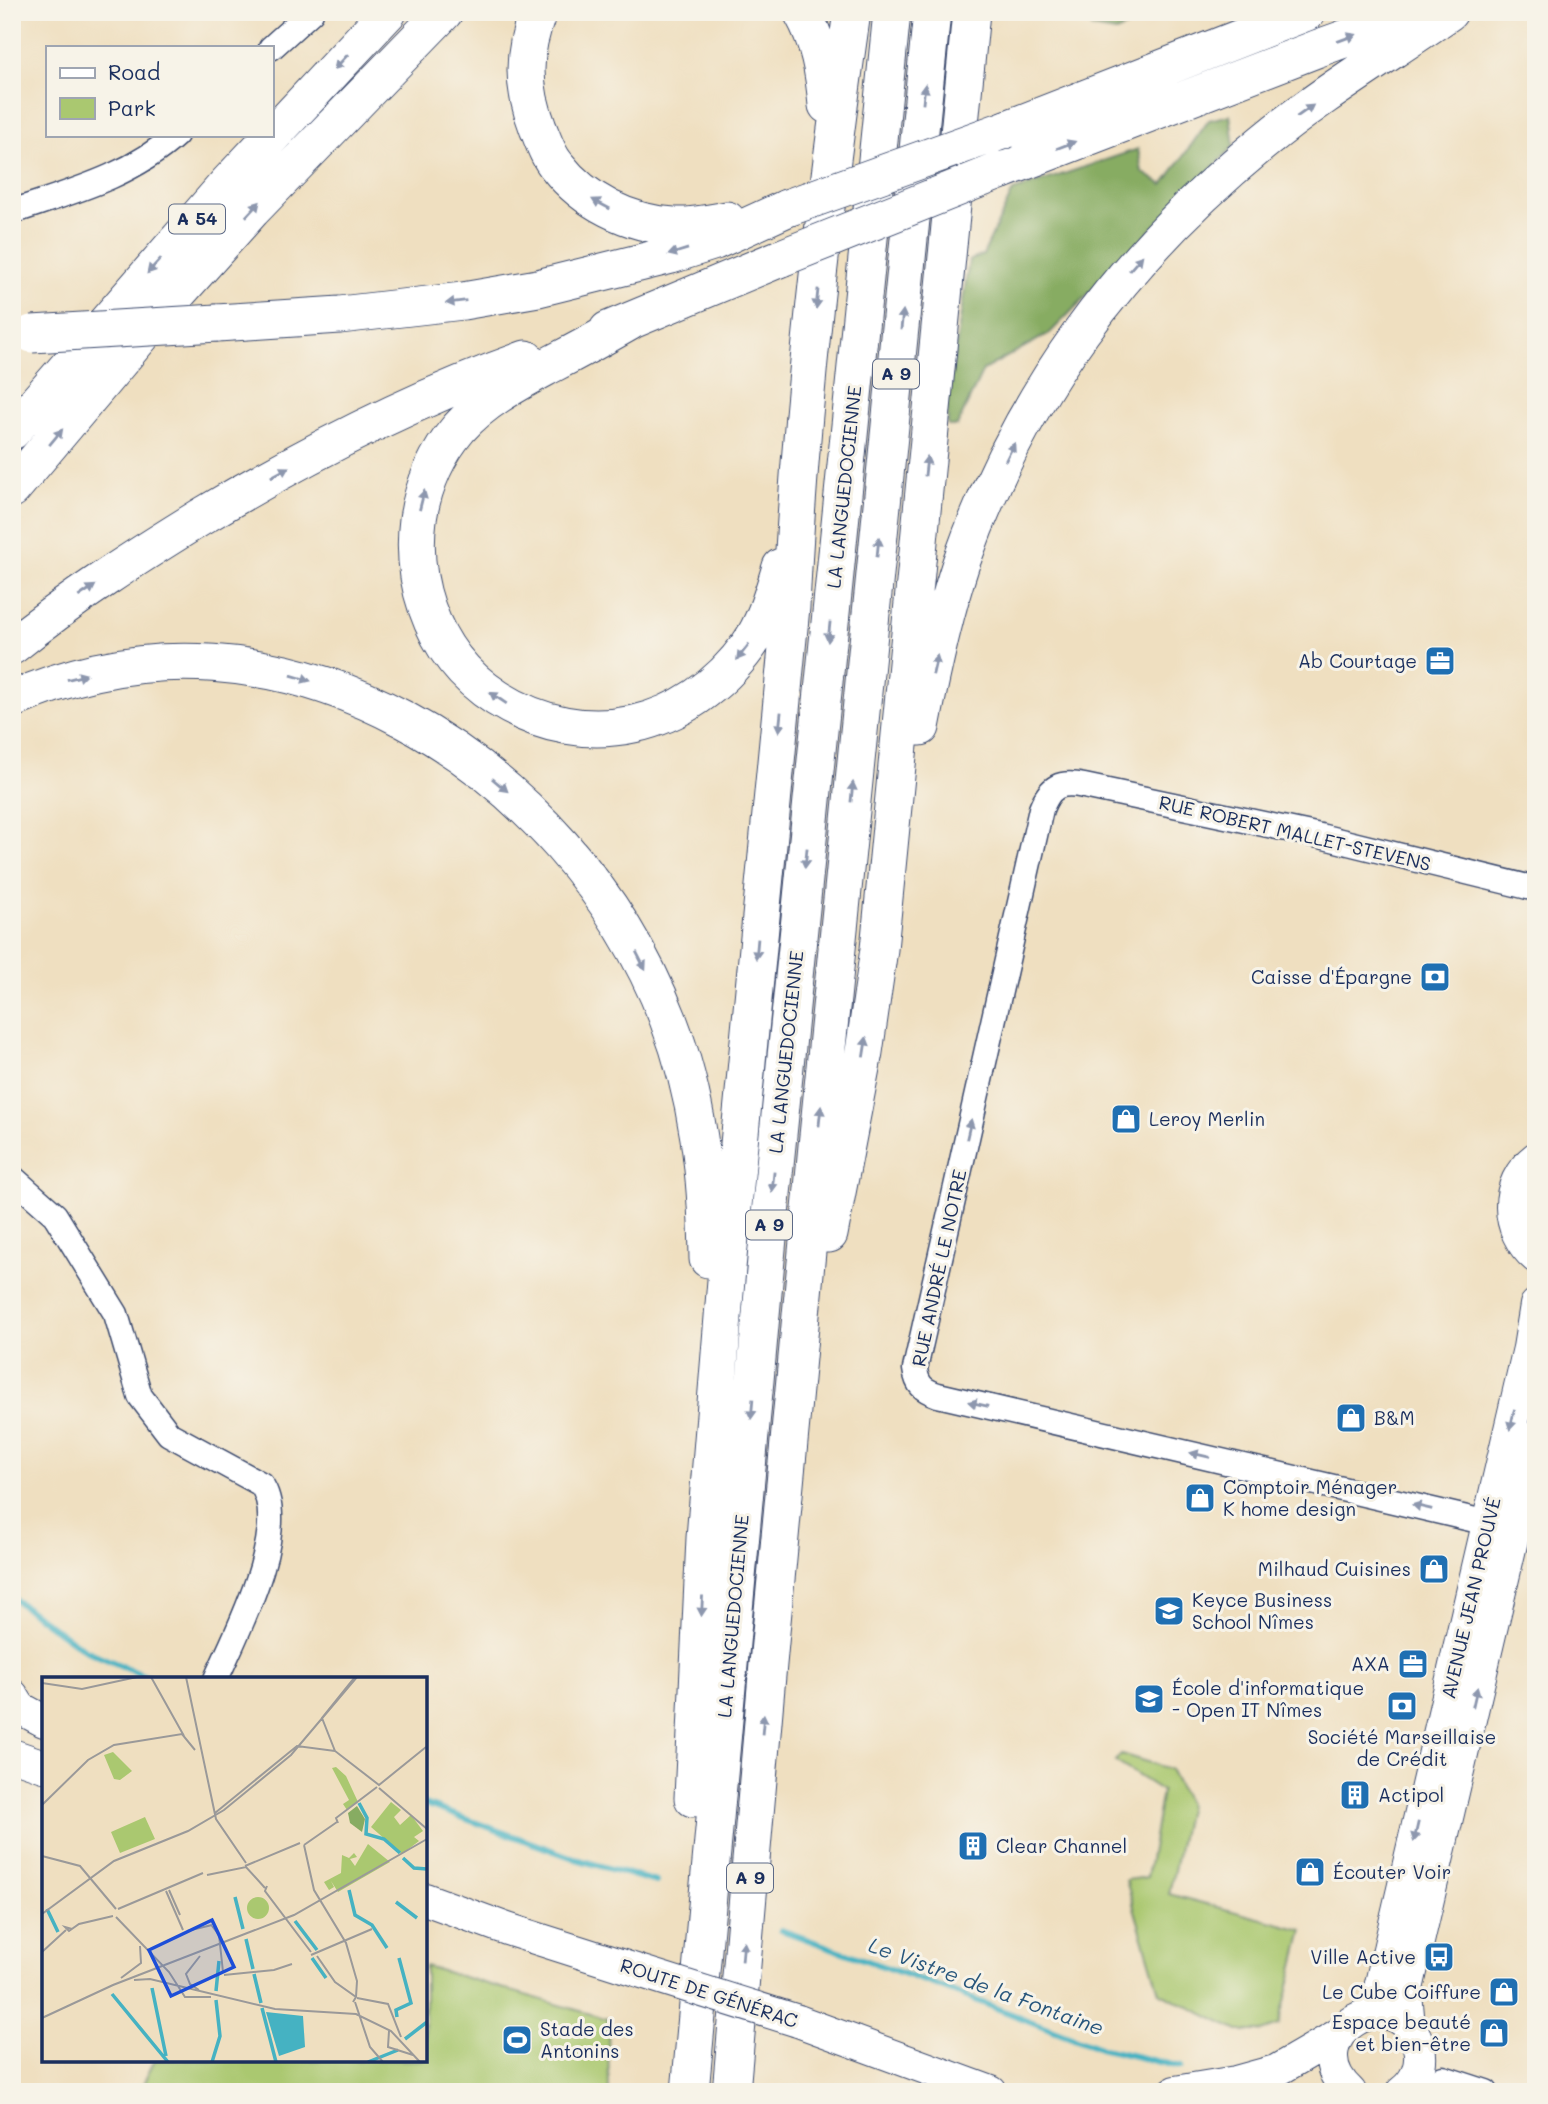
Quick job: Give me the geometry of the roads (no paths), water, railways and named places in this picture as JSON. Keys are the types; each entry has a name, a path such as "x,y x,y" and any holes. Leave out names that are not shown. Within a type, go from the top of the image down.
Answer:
{"highway":[{"name":"A 54","path":"273,135 388,12"},
{"name":"A 54","path":"12,489 167,305 252,210 444,12"},
{"path":"538,12 524,67 531,110 555,165 596,203 632,218 673,226 710,223 787,208"},
{"path":"802,12 814,32 824,68 831,158"},
{"path":"705,1538 739,1144 791,607 796,508 831,158 852,12"},
{"name":"LA LANGUEDOCIENNE","path":"691,2087 772,1194 892,12"},
{"name":"LA LANGUEDOCIENNE","path":"731,2092 774,1599 932,12"},
{"path":"879,948 971,12"},
{"path":"1159,70 1244,12"},
{"path":"22,335 340,314 436,304 538,288 704,244 787,208 1007,129 1307,12"},
{"path":"12,646 84,592 159,542 301,460 369,426 489,372 629,322 1002,170 1315,49 1419,12"},
{"path":"774,1599 825,1256 923,715 961,565 998,477 1049,378 1104,300 1142,255 1215,183 1295,118 1448,12"},
{"name":"A 54","path":"12,431 272,136"},
{"path":"629,322 493,398 459,429 434,467 420,509 417,569 420,588 436,632 459,667 509,706 548,722 570,727 612,729 659,718 684,705 714,683 730,669 751,643 774,590 796,508"},
{"path":"12,699 82,675 148,664 211,664 252,667 291,675 365,700 433,734 527,808 576,861 625,929 650,979 668,1020 696,1114 704,1164 708,1226 705,1538 691,1857 691,2087"}],"main road":[{"path":"1536,1157 1520,1175 1513,1194 1511,1214 1516,1233 1527,1250 1536,1257"},
{"name":"AVENUE JEAN PROUVÉ","path":"1405,2090 1415,2078 1404,2031 1380,1988 1501,1526 1536,1305"},
{"name":"AVENUE JEAN PROUVÉ","path":"1501,1526 1536,1437"},
{"path":"12,1695 20,1708 42,1720"},
{"path":"12,1755 42,1765"},
{"name":"ROUTE DE GÉNÉRAC","path":"427,1900 508,1929 798,2021 991,2092"},
{"path":"1175,2092 1236,2082 1276,2071 1338,2035 1356,2018 1368,2013 1404,2031"},
{"path":"1338,2035 1333,2063 1344,2085"},
{"path":"1276,2071 1312,2071 1344,2085"}],"street":[{"path":"273,46 311,12"},
{"path":"12,212 106,180 159,151 175,136"},
{"name":"RUE ROBERT MALLET-STEVENS","path":"1054,788 1068,783 1320,836 1536,889"},
{"name":"RUE ANDRÉ LE NOTRE","path":"1054,788 1045,797 1041,809 915,1369 917,1382 926,1391 938,1395 1501,1526"},
{"path":"12,1177 55,1215 116,1314 140,1396 169,1434 261,1484 269,1496 270,1535 251,1601 217,1677"},
{"path":"1404,2031 1443,2078 1486,2092"},
{"path":"1405,2090 1443,2078"}],"waterway":[{"name":"Le Vistre de la Fontaine","path":"12,1598 85,1650 147,1677"},
{"name":"Le Vistre de la Fontaine","path":"427,1805 576,1859 656,1882"},
{"name":"Le Vistre de la Fontaine","path":"781,1930 1100,2048 1181,2067"}],"place":[{"name":"Ab Courtage","path":"1440,661"},
{"name":"Caisse d'Épargne","path":"1435,977"},
{"name":"Leroy Merlin","path":"1126,1119"},
{"name":"B&M","path":"1351,1418"},
{"name":"Comptoir Ménager K home design","path":"1200,1498"},
{"name":"Milhaud Cuisines","path":"1434,1569"},
{"name":"Keyce Business School Nîmes","path":"1169,1611"},
{"name":"AXA","path":"1413,1664"},
{"name":"École d'informatique - Open IT Nîmes","path":"1149,1699"},
{"name":"Société Marseillaise de Crédit","path":"1402,1706"},
{"name":"Actipol","path":"1355,1795"},
{"name":"Clear Channel","path":"973,1846"},
{"name":"Écouter Voir","path":"1310,1872"},
{"name":"Ville Active","path":"1439,1957"},
{"name":"Le Cube Coiffure","path":"1504,1992"},
{"name":"Espace beauté et bien-être","path":"1494,2033"},
{"name":"Stade des Antonins","path":"517,2040"}]}
